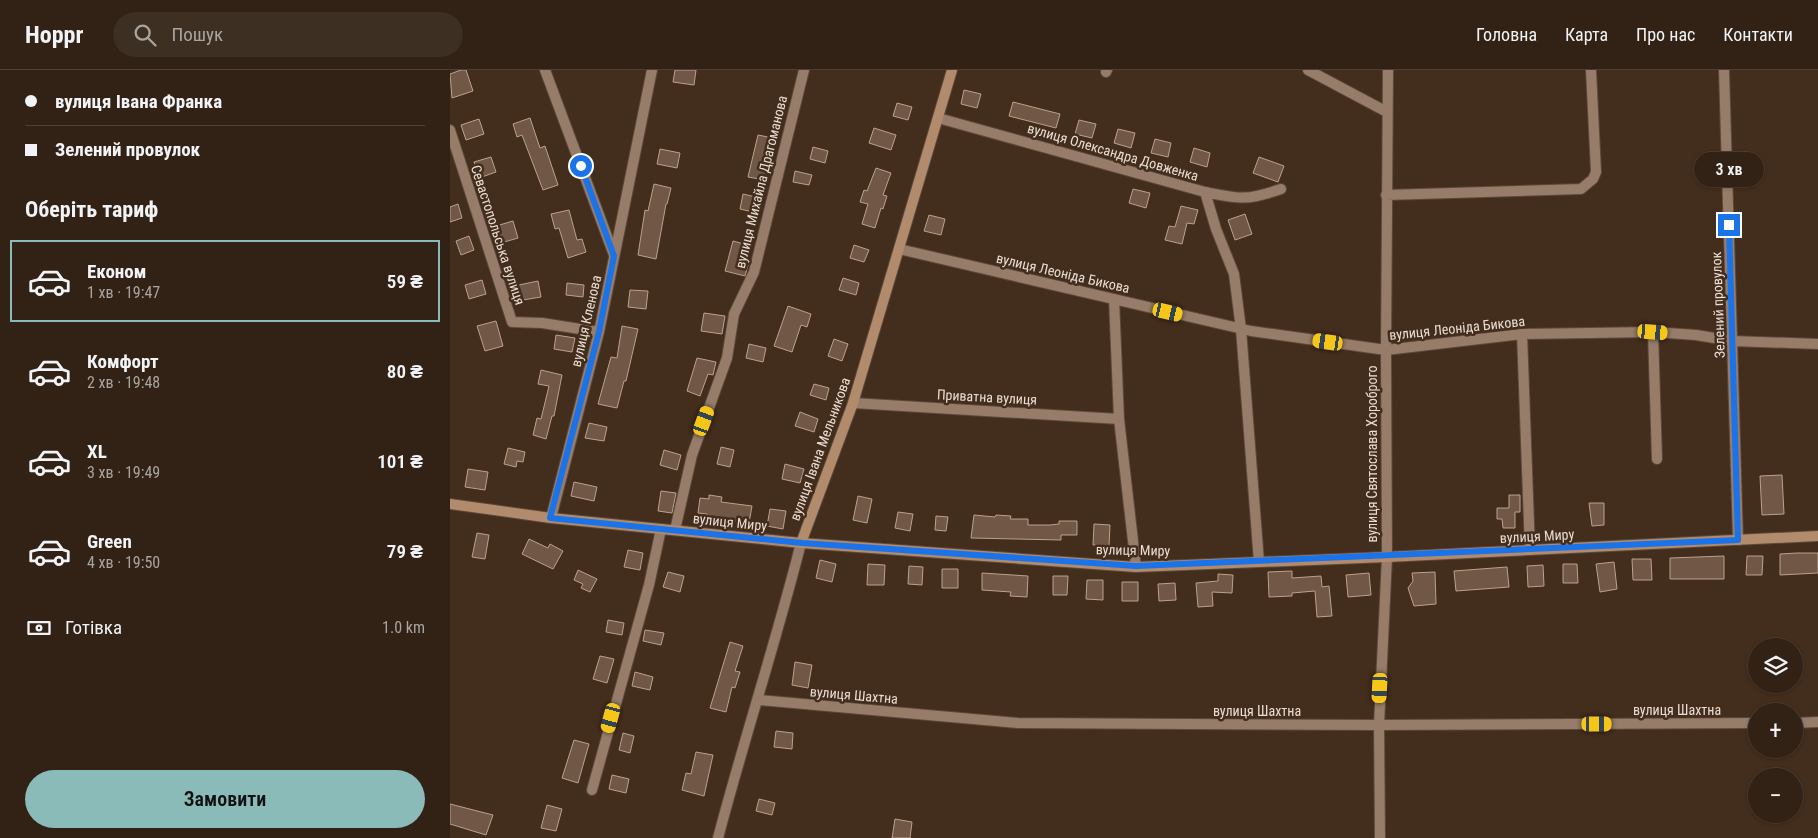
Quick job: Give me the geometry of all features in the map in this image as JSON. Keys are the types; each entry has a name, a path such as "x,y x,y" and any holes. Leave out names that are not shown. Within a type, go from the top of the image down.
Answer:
{"street":[{"path":"546,70 614,256"},
{"name":"вулиця Кленова","path":"550,518 599,332 652,70"},
{"name":"вулиця Михайла Драгоманова","path":"675,530 692,455 727,358 734,314 754,272 804,70"},
{"name":"вулиця Івана Мельникова","path":"718,838 802,543 853,403 952,70"},
{"path":"1308,70 1387,112"},
{"name":"вулиця Святослава Хороброго","path":"1380,838 1379,725 1387,557 1386,196 1388,70"},
{"path":"1386,196 1581,189 1593,179 1596,172 1591,70"},
{"name":"Зелений провулок","path":"1724,70 1738,540"},
{"name":"вулиця Олександра Довженка","path":"938,118 1240,200 1259,197 1281,190"},
{"name":"Севастопольська вулиця","path":"450,130 512,322 542,323 599,332"},
{"path":"1205,192 1216,229 1234,274 1241,329 1259,562"},
{"name":"вулиця Леоніда Бикова","path":"899,250 1241,329 1386,350 1522,334 1653,332 1696,335 1733,341 1818,344"},
{"path":"1114,299 1119,419 1136,566"},
{"path":"1653,332 1657,459"},
{"path":"1522,334 1530,550"},
{"name":"Приватна вулиця","path":"853,403 1119,419"},
{"name":"вулиця Миру","path":"450,504 550,518 802,543 1136,566 1387,557 1818,536"},
{"path":"592,790 649,585 661,529"},
{"name":"вулиця Шахтна","path":"758,700 1018,723 1379,725 1748,723"},
{"path":"1803,722 1818,722"}],"building":[{"path":"466,70 473,91 452,98 450,74"},
{"path":"675,70 696,70 694,85 673,82"},
{"path":"964,90 981,94 977,108 961,104"},
{"path":"1013,102 1060,114 1056,128 1009,116"},
{"path":"897,103 912,107 908,120 893,116"},
{"path":"530,118 540,148 545,146 558,185 543,190 522,135 517,137 513,124"},
{"path":"479,119 484,134 466,140 461,125"},
{"path":"1079,120 1096,124 1092,138 1075,134"},
{"path":"874,128 896,135 891,150 869,143"},
{"path":"1118,129 1135,133 1131,148 1114,143"},
{"path":"758,135 773,138 765,180 748,177"},
{"path":"1155,139 1171,143 1168,157 1151,153"},
{"path":"813,147 828,151 825,163 810,159"},
{"path":"1194,148 1210,153 1207,167 1190,162"},
{"path":"660,149 680,153 677,168 657,164"},
{"path":"491,157 496,172 479,178 474,162"},
{"path":"1259,157 1284,166 1278,182 1253,173"},
{"path":"876,168 891,173 883,195 887,196 875,228 862,224 868,204 860,202 864,190 867,191"},
{"path":"795,171 812,175 809,185 793,182"},
{"path":"654,184 671,188 666,204 656,259 638,255 645,210 648,211"},
{"path":"1133,189 1150,193 1146,208 1129,203"},
{"path":"743,194 760,198 757,213 740,209"},
{"path":"458,204 462,218 450,222 450,207"},
{"path":"1181,206 1198,210 1194,224 1187,223 1182,244 1165,240 1169,226 1175,227"},
{"path":"569,210 577,240 582,239 586,252 568,258 559,228 555,229 551,214"},
{"path":"1245,214 1252,234 1235,240 1228,220"},
{"path":"929,215 945,219 941,235 924,231"},
{"path":"513,221 518,238 501,243 496,226"},
{"path":"469,236 474,250 461,255 456,241"},
{"path":"733,241 748,245 743,264 748,265 745,276 725,271"},
{"path":"854,245 869,250 864,262 850,258"},
{"path":"843,278 859,283 856,295 839,290"},
{"path":"482,280 486,294 469,299 465,285"},
{"path":"538,281 541,297 517,301 514,286"},
{"path":"567,283 584,285 583,297 566,295"},
{"path":"630,290 648,291 646,309 628,307"},
{"path":"788,306 811,314 807,327 801,325 792,352 774,346"},
{"path":"704,313 725,316 722,334 701,331"},
{"path":"496,321 503,346 485,351 477,326"},
{"path":"622,326 638,329 626,381 624,381 617,408 598,404 611,357 617,358"},
{"path":"556,335 575,338 572,352 554,349"},
{"path":"834,339 848,344 842,361 828,356"},
{"path":"749,344 766,348 763,362 746,358"},
{"path":"697,358 716,362 713,375 708,374 700,396 687,391"},
{"path":"541,370 562,375 554,416 552,416 546,439 533,435 537,418 541,419 549,386 538,384"},
{"path":"814,384 829,388 826,400 810,395"},
{"path":"800,412 818,419 814,432 795,426"},
{"path":"589,423 607,427 604,441 585,438"},
{"path":"721,447 734,450 730,467 717,464"},
{"path":"508,448 525,452 523,462 517,461 516,467 504,464"},
{"path":"664,450 681,455 677,470 660,465"},
{"path":"785,464 804,469 800,483 782,479"},
{"path":"468,469 488,472 485,490 465,487"},
{"path":"1782,475 1784,514 1762,515 1760,476"},
{"path":"574,482 597,487 594,501 571,496"},
{"path":"661,491 676,493 672,513 658,511"},
{"path":"709,495 722,497 721,502 752,506 749,523 707,517 707,514 698,513 700,498 709,499"},
{"path":"1509,495 1520,495 1520,512 1515,512 1515,528 1503,528 1502,519 1497,519 1497,508 1509,508"},
{"path":"858,496 872,499 867,523 853,520"},
{"path":"1589,503 1604,503 1604,525 1592,526"},
{"path":"770,509 786,511 783,529 767,526"},
{"path":"898,512 913,514 910,531 895,528"},
{"path":"974,515 1011,516 1010,519 1028,519 1028,525 1050,525 1059,524 1059,521 1077,521 1077,535 1061,535 1061,540 971,538"},
{"path":"936,516 948,517 946,531 935,530"},
{"path":"1094,524 1110,525 1109,546 1093,545"},
{"path":"477,533 489,535 485,559 472,557"},
{"path":"529,539 548,548 550,544 563,551 553,569 522,554"},
{"path":"628,550 643,553 640,570 624,567"},
{"path":"1818,553 1818,573 1780,575 1780,554"},
{"path":"1724,556 1724,579 1670,579 1670,558"},
{"path":"1747,556 1763,556 1762,575 1746,575"},
{"path":"1632,559 1651,559 1652,580 1633,580"},
{"path":"820,560 836,564 832,582 816,578"},
{"path":"1614,562 1617,589 1600,592 1596,564"},
{"path":"868,564 885,565 884,585 867,585"},
{"path":"1563,564 1577,564 1578,583 1563,583"},
{"path":"1543,565 1544,586 1528,587 1527,566"},
{"path":"909,566 923,567 922,585 908,584"},
{"path":"1507,567 1509,587 1456,591 1454,571"},
{"path":"942,569 958,569 958,588 942,588"},
{"path":"578,570 597,579 590,592 581,588 583,584 574,580"},
{"path":"1292,571 1292,578 1321,576 1322,587 1329,586 1332,616 1317,617 1315,591 1292,593 1292,596 1269,597 1268,572"},
{"path":"668,572 684,576 680,592 663,587"},
{"path":"1435,572 1436,604 1414,606 1408,588 1413,581 1412,573"},
{"path":"982,573 1028,576 1027,597 1010,596 1011,592 982,590"},
{"path":"1369,573 1371,595 1348,597 1346,575"},
{"path":"1218,574 1233,575 1232,593 1212,592 1213,606 1198,607 1196,583 1218,581"},
{"path":"1053,576 1068,576 1067,595 1053,595"},
{"path":"1087,580 1103,580 1103,600 1086,599"},
{"path":"1122,582 1138,582 1138,601 1122,601"},
{"path":"1175,583 1176,600 1159,601 1158,584"},
{"path":"608,620 624,623 622,635 606,632"},
{"path":"645,630 664,633 661,645 643,641"},
{"path":"730,642 743,646 735,671 740,672 735,688 732,687 726,712 710,708"},
{"path":"600,656 614,659 607,683 593,679"},
{"path":"795,662 812,665 808,688 792,685"},
{"path":"635,672 653,677 650,690 632,686"},
{"path":"776,731 793,733 792,749 774,747"},
{"path":"623,733 634,736 630,753 619,750"},
{"path":"574,740 589,744 578,783 562,778"},
{"path":"696,752 713,755 704,796 682,790 686,773 691,774"},
{"path":"612,775 629,779 626,793 609,789"},
{"path":"759,799 775,803 772,815 756,811"},
{"path":"450,804 493,815 486,835 450,824"},
{"path":"547,805 562,809 556,831 541,828"},
{"path":"895,819 912,822 910,838 892,838"}],"route":[{"path":"581,166 614,256 599,332 550,518 802,543 1136,566 1387,557 1738,540 1729,225"}]}
